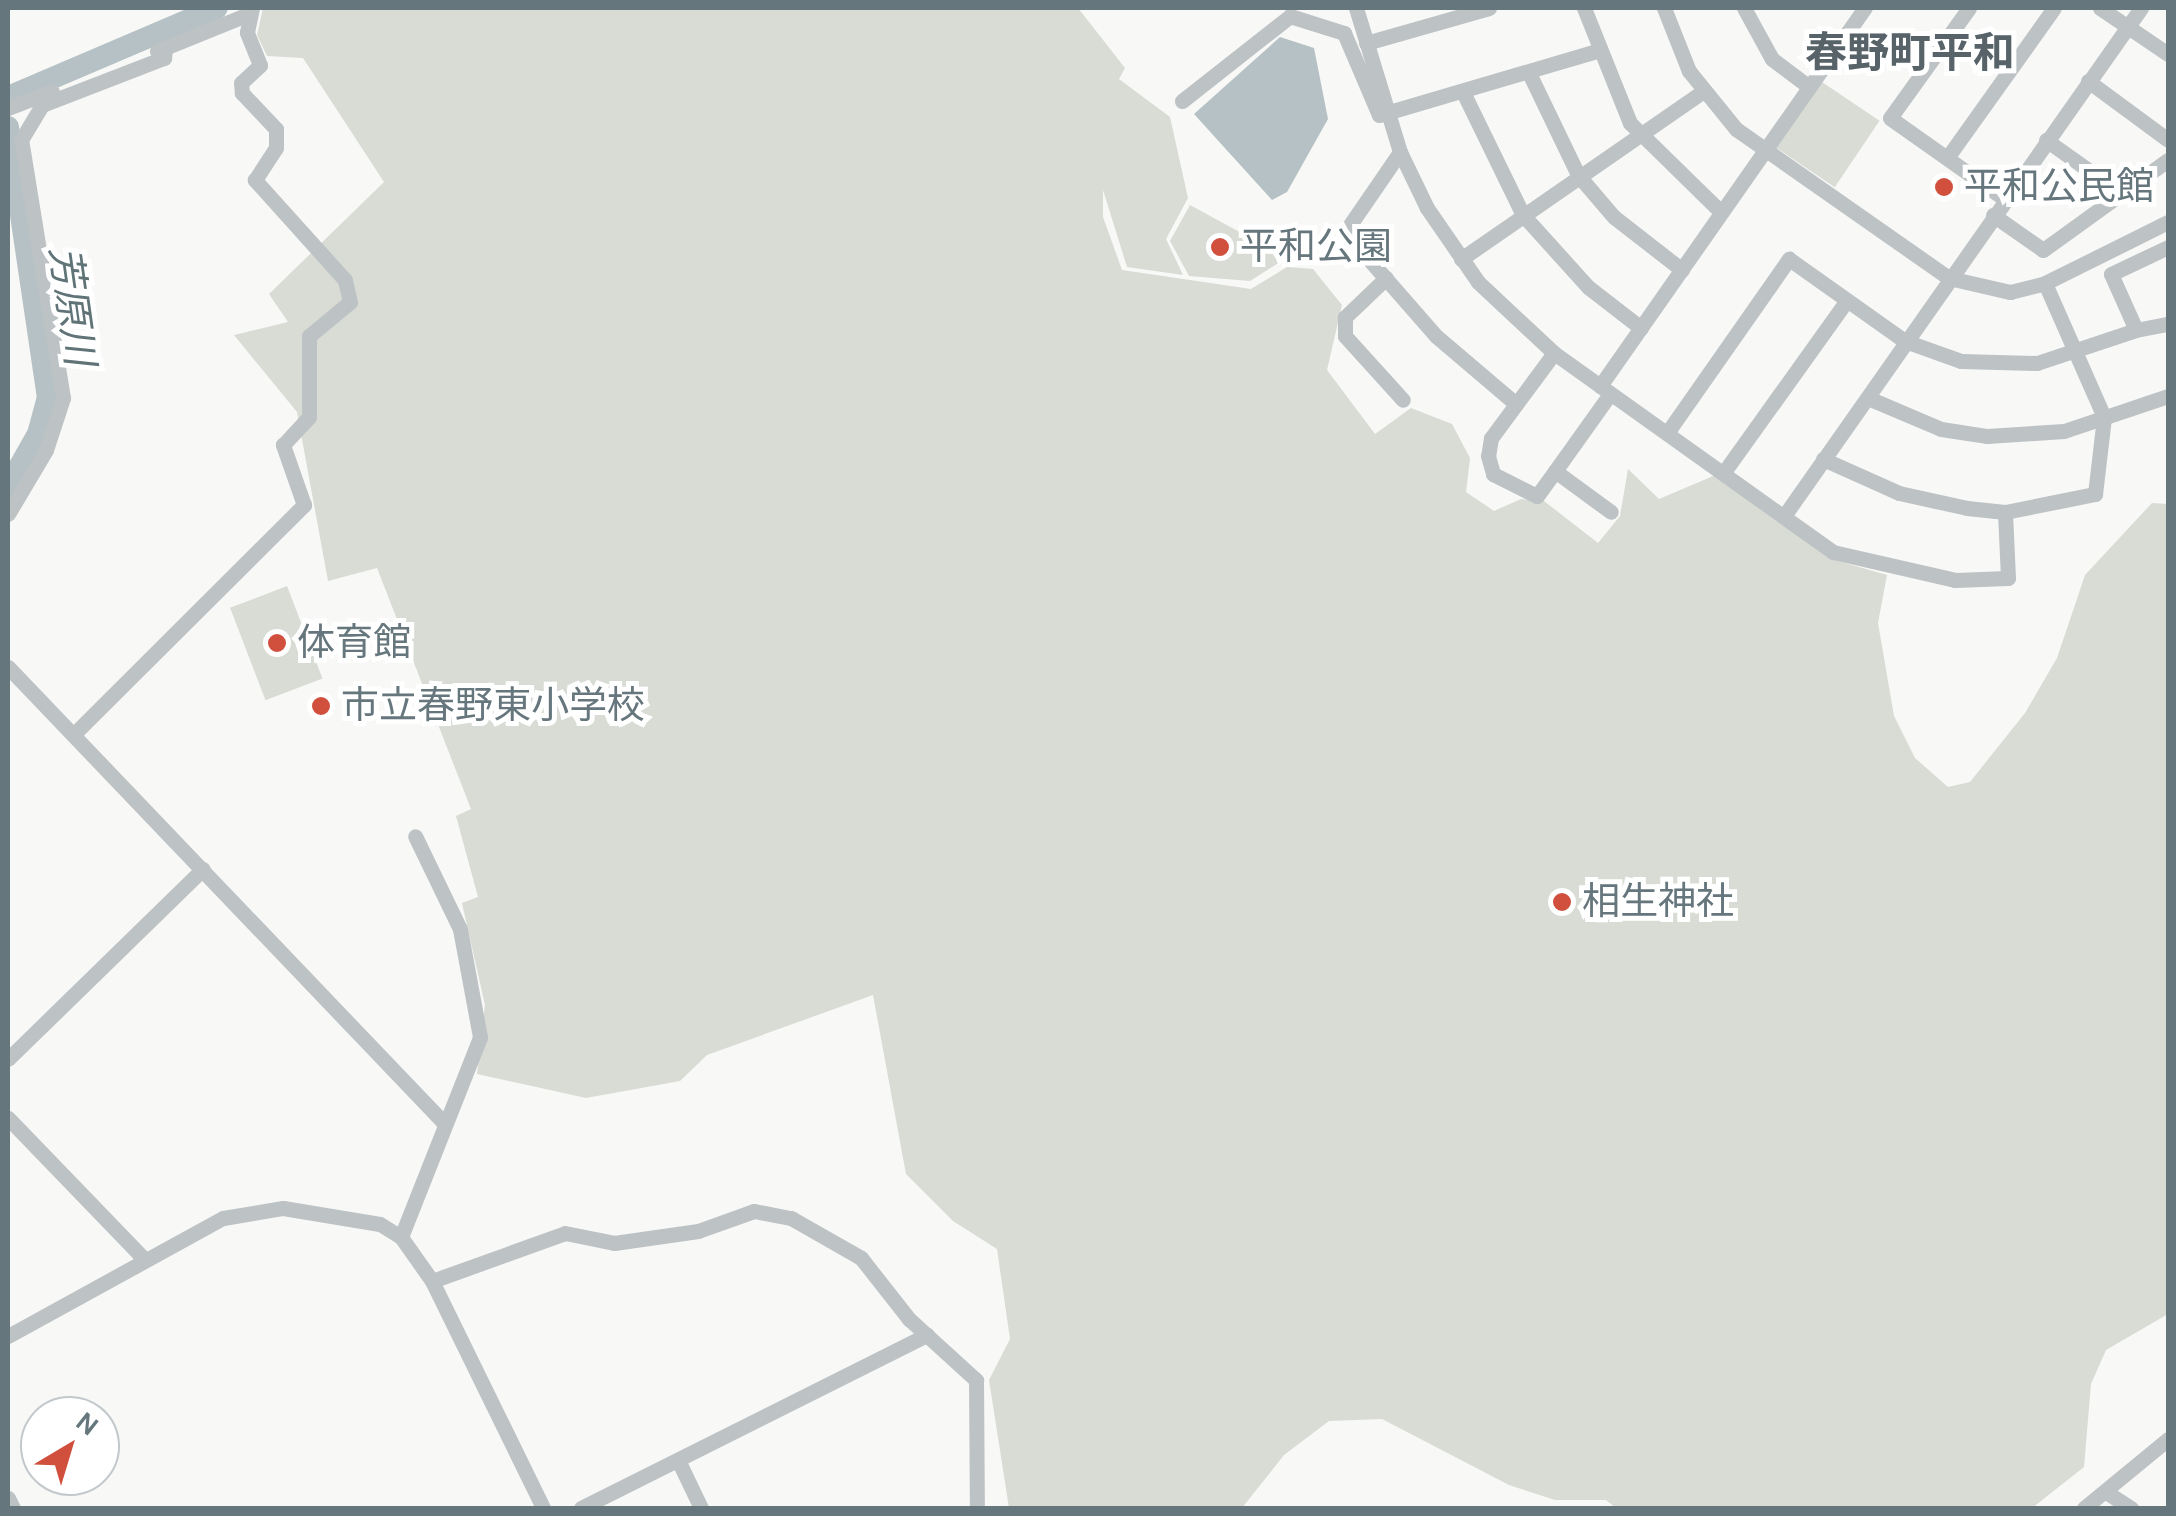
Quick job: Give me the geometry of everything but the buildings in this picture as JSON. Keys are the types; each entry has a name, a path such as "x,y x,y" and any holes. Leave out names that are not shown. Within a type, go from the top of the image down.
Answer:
{"street":[{"path":"1356,8 1400,152 1461,259 1554,353 1833,552 1956,580 2008,578 2005,512"},
{"path":"1366,43 1489,8"},
{"path":"1584,8 1596,51 1639,134 1720,211"},
{"path":"1664,8 1702,92 1766,149 1949,278 2010,292 2045,283 2168,222"},
{"path":"1745,8 1772,59 1808,86"},
{"path":"1554,353 1491,438 1493,474 1537,496 1641,328 1865,8"},
{"path":"1969,8 1890,118 2004,198"},
{"path":"1947,158 2054,8"},
{"path":"2100,8 2168,54"},
{"path":"1784,516 2141,8"},
{"path":"8,108 249,12 260,65 241,83 242,93 276,129 276,148 254,180 345,280 350,302 309,336 309,417 282,445 304,505 74,734"},
{"path":"1182,101 1290,16 1344,33 1373,110 1388,112 1596,51"},
{"path":"8,514 46,450 62,398 21,140 42,105 164,58 165,48"},
{"path":"1529,73 1578,175 1614,217 1682,270"},
{"path":"2088,82 2168,140"},
{"path":"1463,92 1522,215 1588,287 1641,328"},
{"path":"1461,259 1702,92"},
{"path":"2046,140 2122,194"},
{"path":"1400,152 1344,222 1436,336 1516,404"},
{"path":"1993,215 2042,250 2168,160"},
{"path":"2136,330 2111,274 2168,247"},
{"path":"1666,433 1789,259 1905,341 2005,367 2076,352 2136,330 2168,324"},
{"path":"1386,278 1344,317 1345,336 1402,400"},
{"path":"1823,459 1899,493 2005,512 2095,494 2104,417 2045,283"},
{"path":"1724,472 1846,300"},
{"path":"1868,398 1941,429 1987,436 2064,430 2168,396"},
{"path":"1555,471 1611,512"},
{"path":"8,668 445,1124"},
{"path":"401,1237 414,1220 445,1124 480,1037 480,1006 460,929 414,836"},
{"path":"8,1060 203,869"},
{"path":"8,1118 145,1260"},
{"path":"8,1336 145,1260 252,1210 341,1212 401,1237 432,1282 543,1508"},
{"path":"432,1282 565,1233 614,1243 698,1231 754,1211 791,1218 861,1258 928,1335 976,1380 978,1508"},
{"path":"581,1508 928,1335"},
{"path":"2084,1508 2168,1439"},
{"path":"678,1460 701,1508"},
{"path":"2106,1492 2131,1508"},
{"path":"8,1498 13,1508"}],"shaded area":[{"path":"263,8 1078,8 1125,68 1119,79 1170,117 1188,198 1166,239 1183,275 1127,267 1103,190 1103,217 1122,270 1251,289 1287,267 1313,269 1342,305 1327,370 1375,434 1411,408 1452,424 1470,458 1466,492 1494,511 1521,499 1544,501 1598,543 1620,516 1628,469 1659,499 1718,474 1831,559 1887,575 1878,623 1894,716 1915,758 1948,787 1970,782 2025,713 2057,658 2085,575 2152,503 2168,504 2168,1314 2106,1350 2091,1384 2084,1467 2032,1508 1616,1508 1606,1500 1555,1500 1509,1485 1382,1419 1329,1421 1284,1455 1242,1508 1009,1508 989,1380 1010,1339 997,1249 953,1221 906,1174 873,995 707,1055 680,1081 586,1098 477,1074 485,1005 462,903 478,897 456,816 471,809 377,568 328,581 297,412 234,335 288,322 269,294 384,182 303,58 267,56 257,35"},
{"path":"1280,37 1314,48 1328,119 1287,192 1272,200 1194,114"},
{"path":"1819,80 1880,121 1835,187 1774,146"},
{"name":"平和公園","path":"1190,205 1276,252 1280,262 1250,281 1189,276 1170,241"},
{"name":"体育館","path":"287,586 322,678 266,700 230,608"}],"waterway":[{"name":"芳原川","path":"8,97 217,8"},
{"name":"芳原川","path":"8,127 48,397 38,434 8,487"}],"place":[{"name":"平和公民館","path":"1944,187"},
{"name":"平和公園","path":"1220,247"},
{"name":"体育館","path":"277,643"},
{"name":"市立春野東小学校","path":"321,706"},
{"name":"相生神社","path":"1562,902"}],"district":[{"name":"春野町平和","path":"1910,53"}]}
